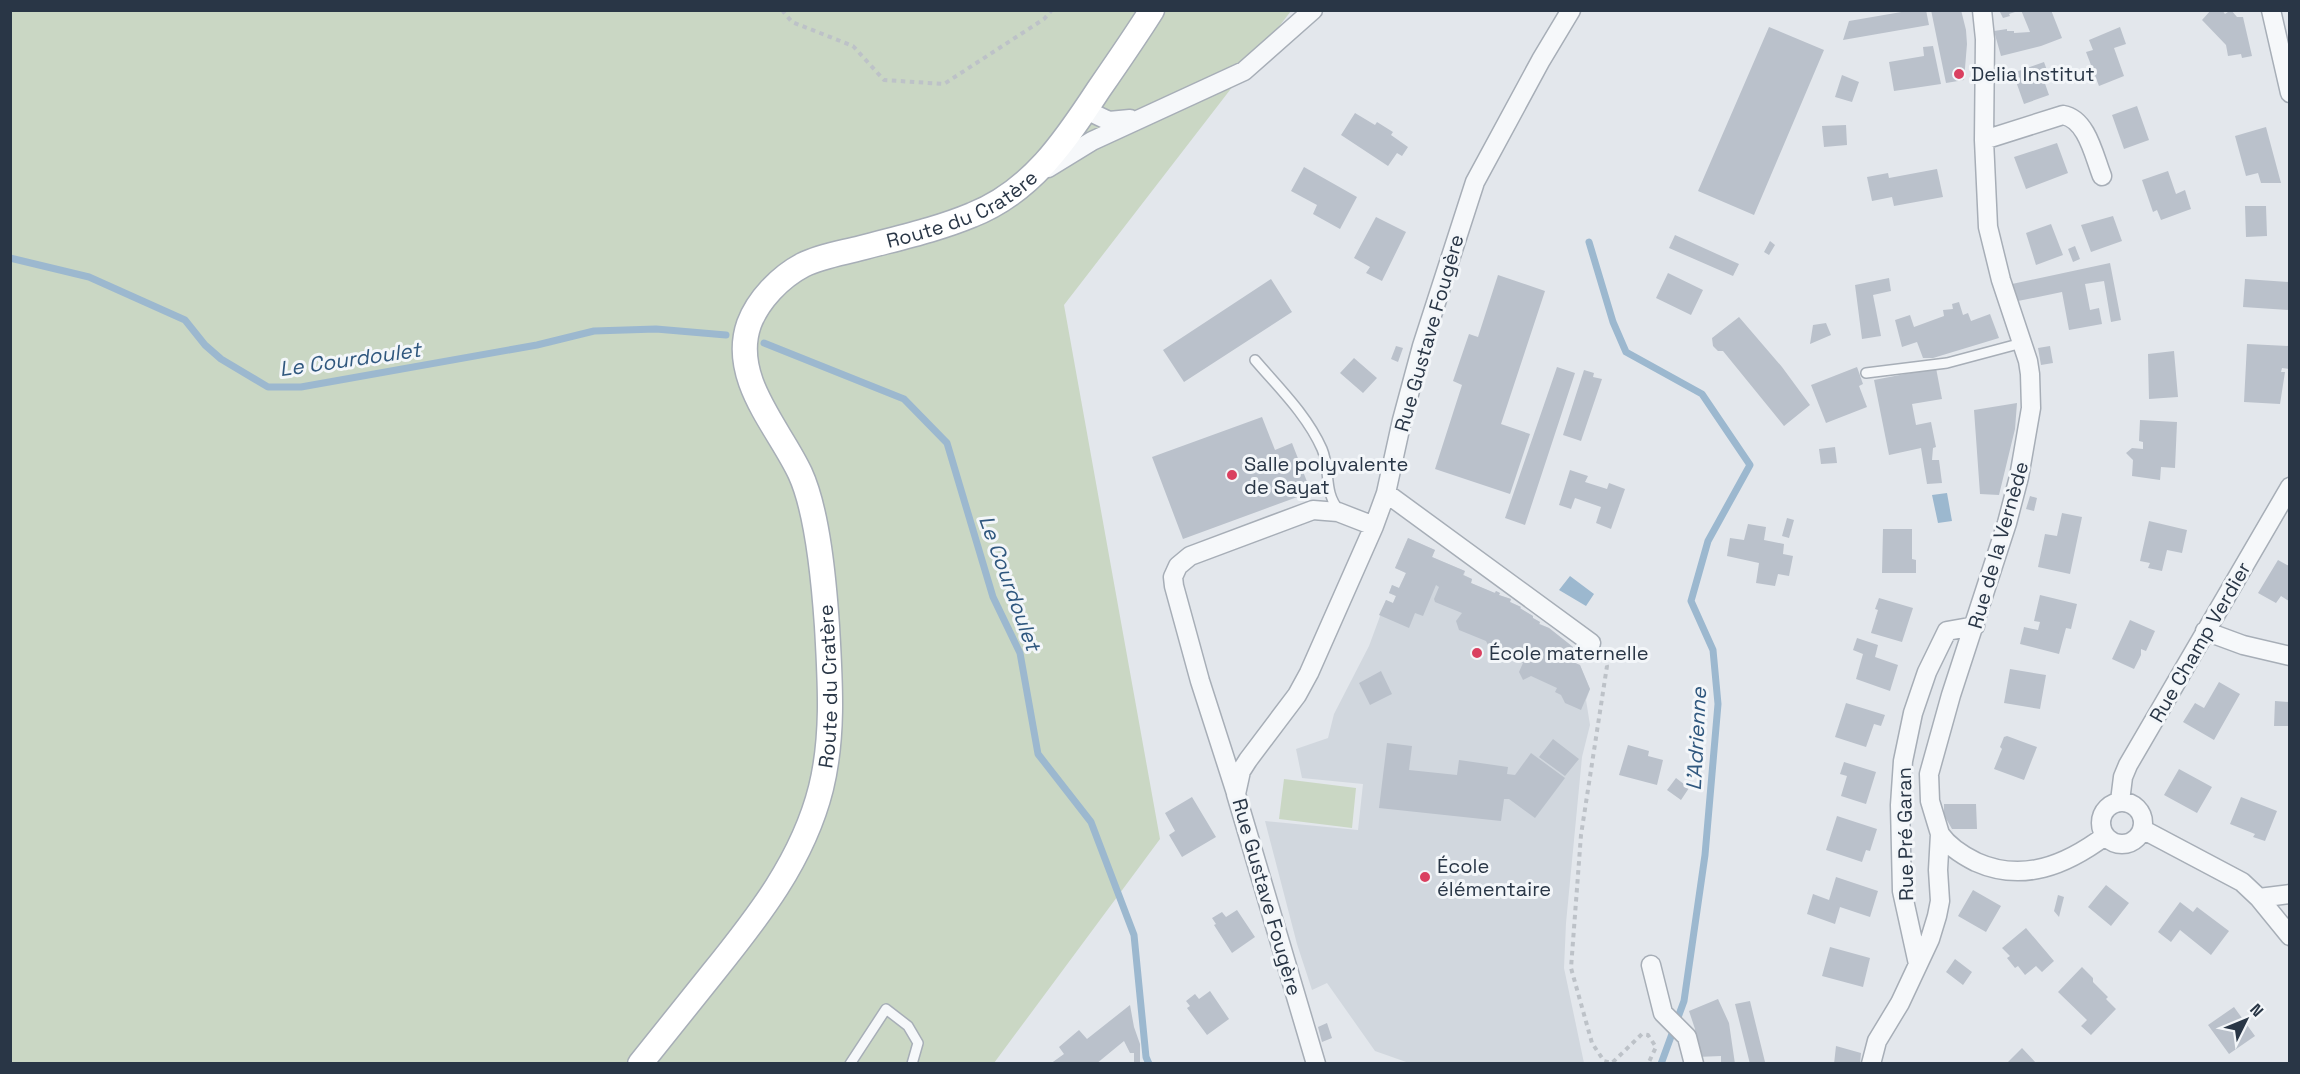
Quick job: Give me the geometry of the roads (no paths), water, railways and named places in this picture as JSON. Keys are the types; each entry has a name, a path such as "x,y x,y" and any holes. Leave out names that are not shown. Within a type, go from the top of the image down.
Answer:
{"main road":[{"name":"Route du Cratère","path":"640,1064 735,946 783,879 809,824 820,789 827,753 831,691 829,657 825,599 813,521 800,475 766,415 751,380 745,348 750,322 758,306 770,292 803,265 959,220 991,207 1020,188 1047,162 1086,110 1152,10"}],"street":[{"path":"1020,188 1057,161 1092,141 1244,71 1313,10"},
{"name":"Rue Gustave Fougère","path":"1316,1064 1236,794 1244,765 1297,695 1309,673 1374,526 1386,493 1412,381 1475,182 1541,60 1571,10"},
{"name":"Rue de la Vernède","path":"1871,1064 1877,1041 1900,1003 1930,939 1940,900 1938,870 1940,834 1930,801 1929,774 2007,523 2024,453 2031,408 2031,382 2022,343 2001,280 1988,227 1984,140 1985,52 1982,10"},
{"path":"2271,10 2289,93"},
{"path":"1086,110 1109,121 1128,119 1158,111"},
{"path":"1984,140 2063,115 2071,116 2084,130 2102,176"},
{"name":"Rue Champ Verdier","path":"2120,801 2123,777 2128,765 2289,487"},
{"path":"1386,493 1591,643"},
{"path":"1236,794 1200,681 1173,577 1178,566 1190,556 1313,510 1330,510 1374,526"},
{"name":"Rue Pré Garan","path":"1918,964 1902,891 1900,805 1903,761 1913,713 1927,672 1947,631 1975,626"},
{"path":"2205,632 2243,645 2289,656"},
{"path":"2120,801 2128,802 2140,811 2142,829 2137,838 2125,844 2111,842 2104,836 2100,827 2102,815 2109,806 2120,801"},
{"path":"2142,829 2232,876 2259,898 2289,936"},
{"path":"1940,834 1946,843 1969,858 2002,870 2018,872 2035,871 2064,862 2082,853 2104,836"},
{"path":"2259,898 2289,894"},
{"path":"1651,965 1663,1014 1688,1037 1694,1064"}],"lane":[{"path":"1866,373 1947,363 2022,343"},
{"path":"1255,360 1313,430 1323,452 1329,493 1337,508 1346,515"},
{"path":"850,1064 886,1009 908,1026 918,1043 912,1064"}],"water":[{"path":"1947,493 1952,521 1938,523 1932,495"},
{"path":"1570,576 1594,594 1586,606 1559,590"}],"waterway":[{"name":"L'Adrienne","path":"1589,242 1613,322 1626,352 1702,394 1750,465 1708,541 1691,601 1713,650 1718,704 1705,855 1684,1001 1661,1064"},
{"name":"Le Courdoulet","path":"10,258 89,277 185,320 205,345 221,359 268,387 301,387 537,345 594,331 656,329 726,335"},
{"name":"Le Courdoulet","path":"764,343 904,399 947,443 993,597 1020,653 1038,754 1091,822 1134,935 1146,1057 1149,1064"}],"place":[{"name":"Delia Institut","path":"1959,74"},
{"name":"Salle polyvalente de Sayat","path":"1232,475"},
{"name":"École maternelle","path":"1477,653"},
{"name":"École élémentaire","path":"1425,877"}]}
